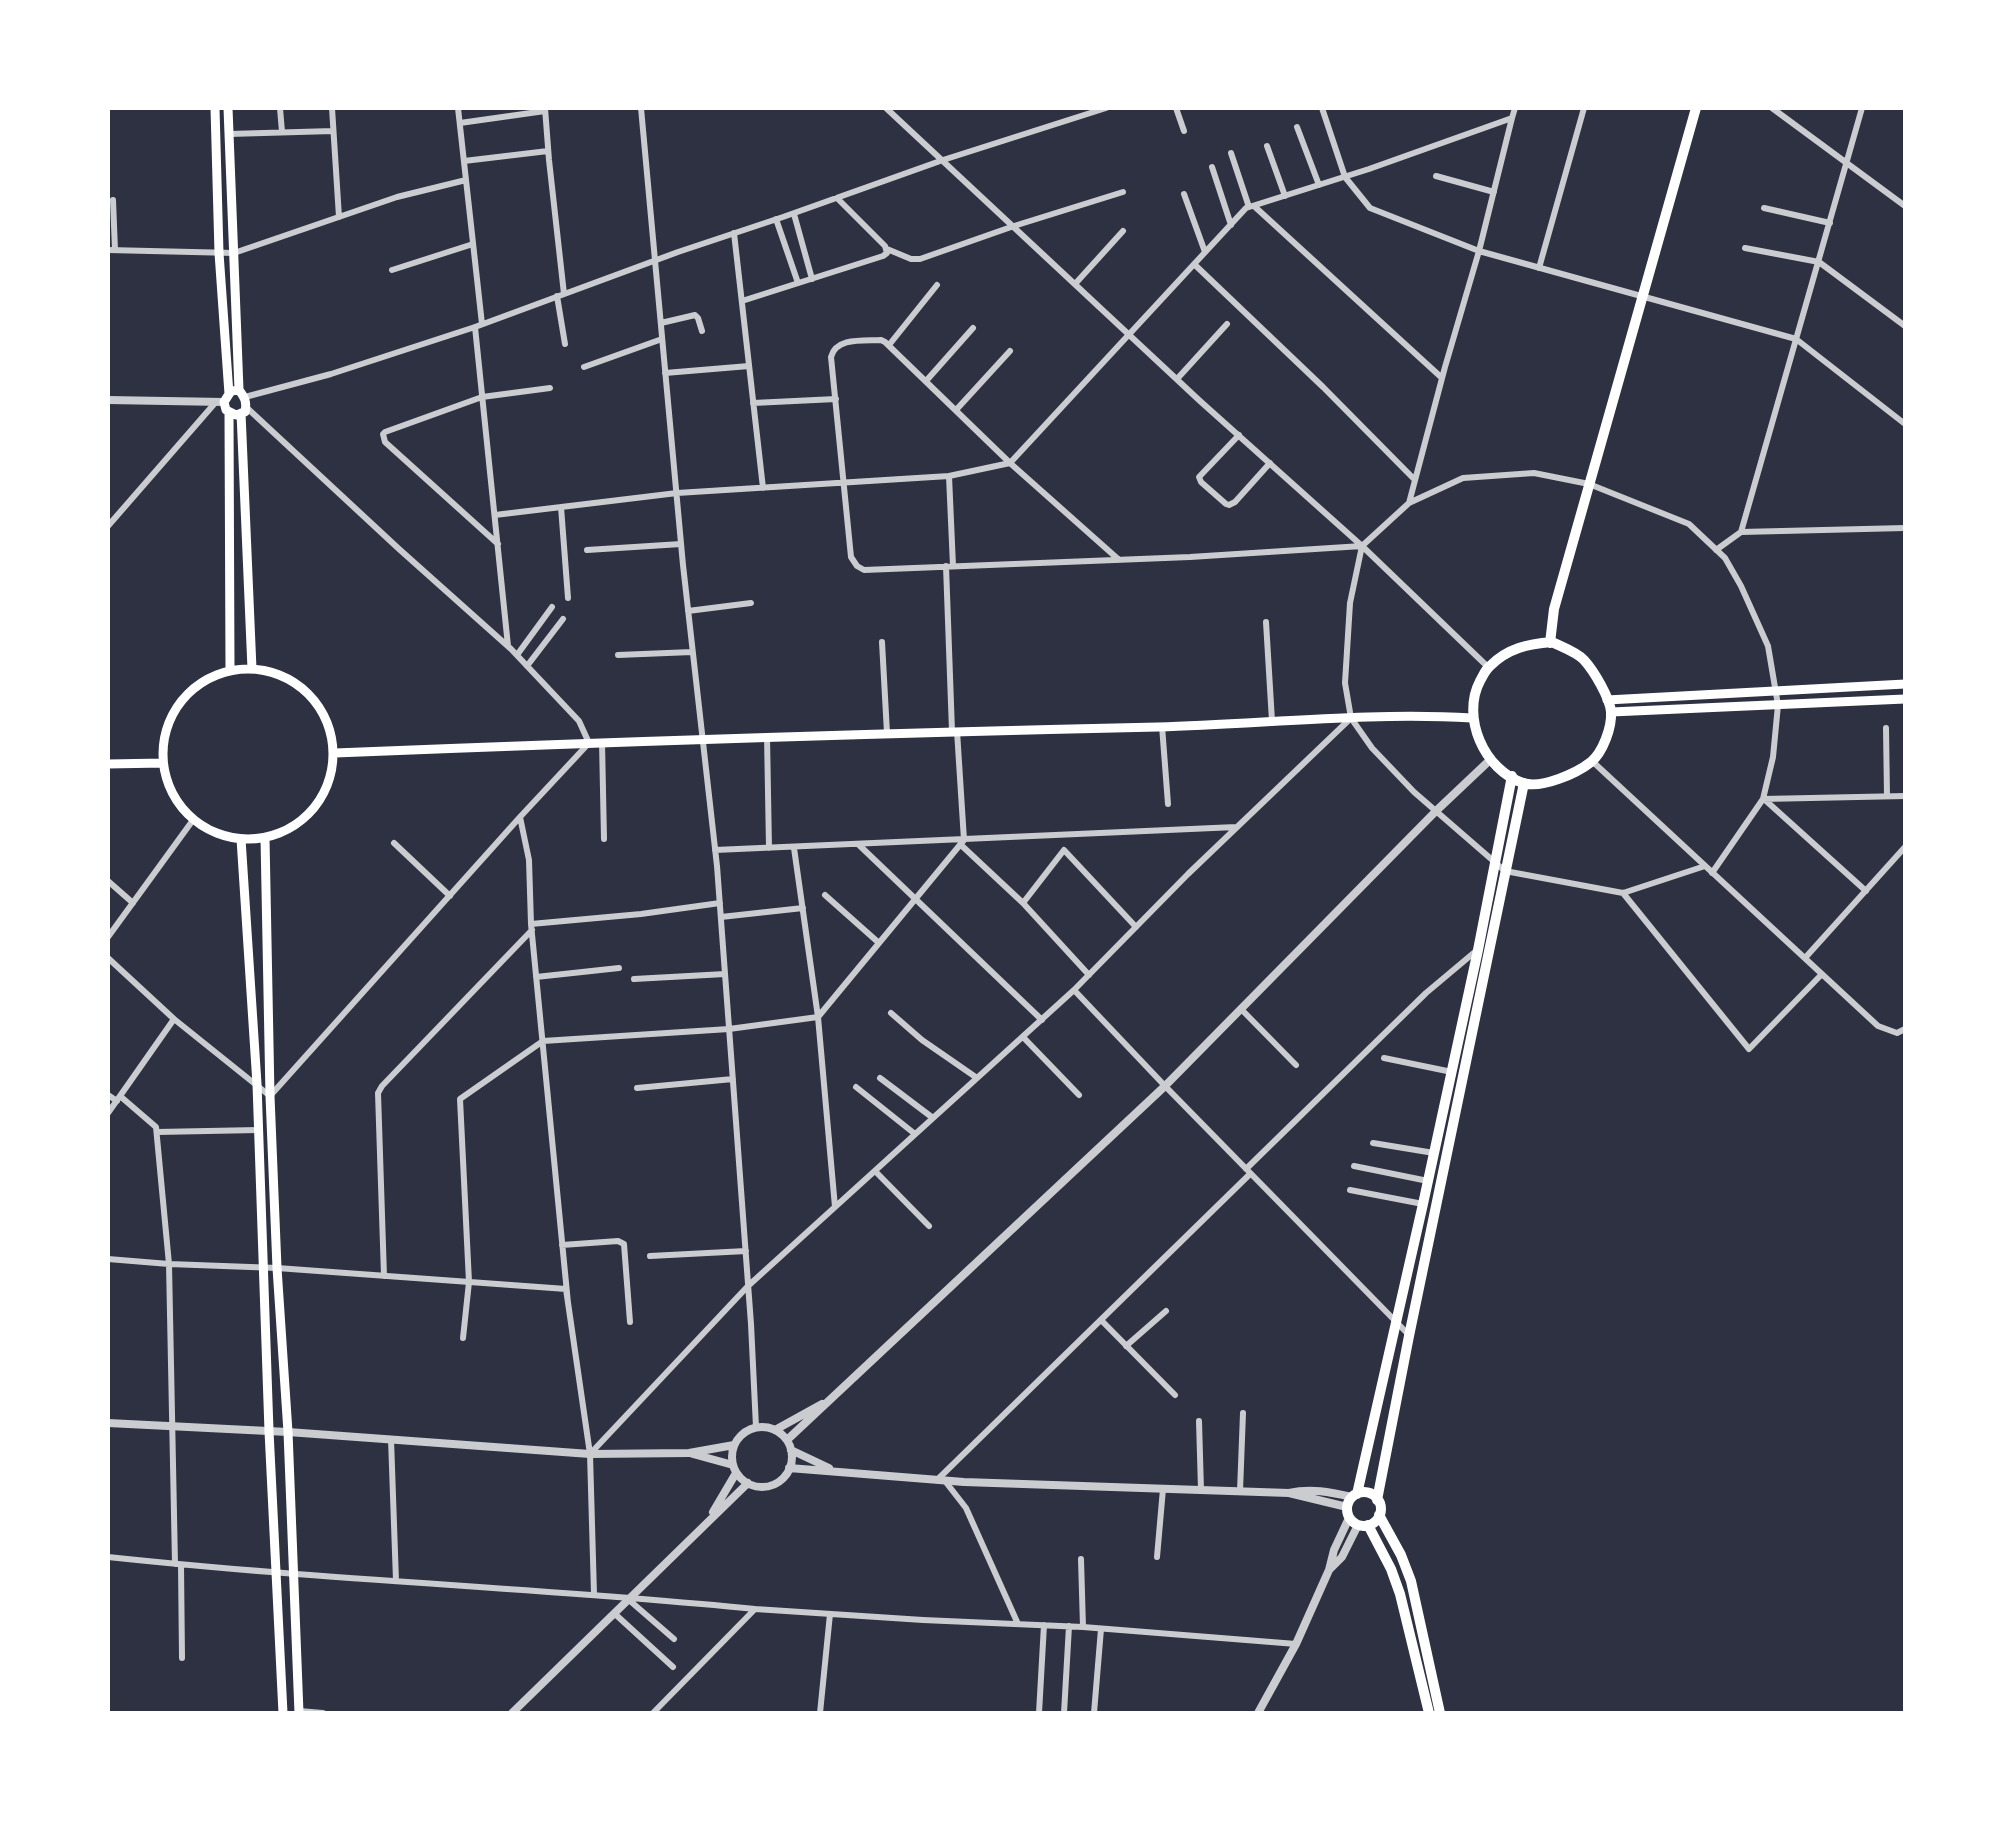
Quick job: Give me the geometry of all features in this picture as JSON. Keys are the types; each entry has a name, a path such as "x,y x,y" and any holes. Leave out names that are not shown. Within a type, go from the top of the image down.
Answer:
{"main road":[{"path":"215,108 222,400 226,410 236,415 243,402"},
{"path":"228,108 243,402 252,669"},
{"path":"1550,643 1554,609 1696,108"},
{"path":"222,400 231,391 243,402"},
{"path":"229,412 230,671"},
{"path":"1550,643 1582,658 1599,680 1611,712 1605,745 1592,761 1559,780 1524,783 1512,776 1491,759 1479,738 1472,718 1476,690 1488,667 1509,651 1528,644 1550,643"},
{"path":"243,668 271,671 296,683 316,702 330,726 335,753 331,781 318,805 299,825 274,837 241,839 218,835 193,820 178,804 168,784 163,764 164,736 175,710 192,689 216,674 230,671 243,668"},
{"path":"1606,700 1905,684"},
{"path":"1611,712 1905,699"},
{"path":"335,753 701,738 1162,726 1351,718 1431,716 1472,718"},
{"path":"108,764 163,764"},
{"path":"1429,1713 1400,1594 1391,1569 1355,1511 1452,1072 1512,776"},
{"path":"1377,1500 1524,783"},
{"path":"265,838 270,1096 277,1268 288,1432 299,1712"},
{"path":"241,839 257,1084 269,1431 284,1713"},
{"path":"1368,1493 1380,1504 1377,1520 1355,1511 1368,1493"},
{"path":"1379,1515 1401,1555 1411,1581 1440,1713"}],"street":[{"path":"280,108 282,132"},
{"path":"332,108 339,217"},
{"path":"458,108 473,244 482,397 508,646"},
{"path":"641,108 681,544 720,903 746,1251 756,1427"},
{"path":"886,108 1270,464 1362,546 1488,667"},
{"path":"108,958 174,1019 270,1096 589,743 579,721 508,646 390,541 243,402 479,325 655,260 943,160 1106,108"},
{"path":"1176,108 1184,131"},
{"path":"1322,108 1345,177 1370,208 1479,251 1796,339 1905,424"},
{"path":"1409,503 1479,251 1515,108"},
{"path":"1539,268 1584,108"},
{"path":"1772,108 1905,206"},
{"path":"1741,532 1862,108"},
{"path":"460,123 545,109 565,344"},
{"path":"495,514 677,494 949,476 1010,464 1246,208 1345,177 1512,118"},
{"path":"1297,127 1319,185"},
{"path":"229,134 333,131"},
{"path":"1267,146 1285,196"},
{"path":"464,161 548,151"},
{"path":"1231,153 1252,207 1442,378"},
{"path":"1212,167 1231,225"},
{"path":"1436,176 1494,192"},
{"path":"113,200 111,250 234,253 397,196 466,180"},
{"path":"837,198 887,249 920,259 1014,226 1123,192"},
{"path":"1184,194 1205,252"},
{"path":"1764,208 1830,223"},
{"path":"794,213 812,279"},
{"path":"776,219 798,283"},
{"path":"1075,284 1123,231"},
{"path":"734,233 763,488"},
{"path":"392,270 473,244"},
{"path":"1745,248 1819,262 1905,326"},
{"path":"742,301 883,256 887,249"},
{"path":"1194,264 1323,387 1415,480"},
{"path":"890,345 937,285"},
{"path":"661,323 695,315 702,331"},
{"path":"1177,378 1227,324"},
{"path":"926,381 972,328"},
{"path":"584,367 662,339"},
{"path":"1119,560 1010,464 890,345 881,340 841,343 837,346 831,357 851,557 857,566 864,570 950,566 1119,560 1190,557 1362,546"},
{"path":"956,410 1010,351"},
{"path":"665,373 749,366"},
{"path":"498,544 385,442 383,438 385,432 482,397 550,388"},
{"path":"753,403 836,399"},
{"path":"108,400 222,400"},
{"path":"108,526 222,400"},
{"path":"1239,435 1201,473 1199,477 1201,482 1229,505 1235,502 1270,464"},
{"path":"1705,866 1623,893 1505,872 1436,811 1372,748 1351,718 1345,682 1350,603 1362,546 1409,503 1463,478 1534,473 1590,484 1689,524 1725,558 1741,586 1768,646 1778,705 1773,757 1763,799 1712,873"},
{"path":"949,476 955,731 962,843 1023,903 1089,975"},
{"path":"561,507 568,598"},
{"path":"1716,550 1741,532 1905,528"},
{"path":"587,550 681,544"},
{"path":"688,610 751,603"},
{"path":"516,655 552,606"},
{"path":"527,666 563,619"},
{"path":"1266,622 1272,721"},
{"path":"882,642 887,733"},
{"path":"618,655 692,652"},
{"path":"590,1454 748,1286 1074,990 1236,827 1351,718"},
{"path":"1162,726 1168,804"},
{"path":"1886,728 1887,796"},
{"path":"767,736 769,848"},
{"path":"603,742 604,839"},
{"path":"787,1440 1165,1086 1436,811 1491,759"},
{"path":"1592,761 1878,1026 1897,1033 1905,1029"},
{"path":"1763,799 1905,796"},
{"path":"1763,799 1866,891"},
{"path":"520,817 529,860 532,927 568,1303"},
{"path":"108,937 193,820"},
{"path":"715,850 962,843 1236,827"},
{"path":"394,843 450,896"},
{"path":"463,1338 469,1282 460,1099 543,1041 729,1029 818,1017 962,843"},
{"path":"859,845 1042,1020"},
{"path":"1805,958 1905,847"},
{"path":"794,848 818,1017 835,1207"},
{"path":"1023,903 1064,850 1136,927"},
{"path":"108,880 133,903"},
{"path":"1623,893 1749,1049 1822,974"},
{"path":"825,895 879,943"},
{"path":"384,1276 378,1093 382,1086 532,927 720,903"},
{"path":"721,917 803,908"},
{"path":"941,1480 1426,993 1491,939"},
{"path":"537,977 619,968"},
{"path":"634,979 725,974"},
{"path":"1074,990 1409,1336"},
{"path":"1241,1009 1296,1065"},
{"path":"891,1013 922,1040 977,1078"},
{"path":"108,1113 174,1019"},
{"path":"1023,1037 1079,1095"},
{"path":"1384,1058 1452,1072"},
{"path":"880,1078 933,1118"},
{"path":"637,1088 733,1079"},
{"path":"856,1087 915,1134"},
{"path":"108,1095 118,1099 156,1127 157,1132 169,1264 172,1426 182,1658"},
{"path":"157,1132 258,1130"},
{"path":"1373,1143 1434,1153"},
{"path":"1354,1166 1428,1181"},
{"path":"875,1171 929,1226"},
{"path":"1350,1190 1423,1204"},
{"path":"562,1245 618,1241 624,1244 630,1322"},
{"path":"651,1256 746,1251"},
{"path":"108,1259 169,1264 263,1267 566,1289 590,1454 594,1594"},
{"path":"1126,1346 1166,1311"},
{"path":"1101,1320 1175,1395"},
{"path":"774,1430 832,1398"},
{"path":"1240,1491 1243,1413"},
{"path":"1199,1421 1201,1490"},
{"path":"108,1423 288,1432 590,1454 689,1453 734,1445"},
{"path":"689,1453 735,1469 748,1483 767,1486 777,1483 784,1476 789,1468 791,1450 787,1440 774,1430 756,1427 739,1437 734,1445 735,1469 707,1522"},
{"path":"392,1439 396,1581"},
{"path":"791,1450 835,1471"},
{"path":"789,1468 941,1480 1288,1493 1355,1511 1342,1557 1329,1570 1296,1644 1258,1713"},
{"path":"941,1480 970,1516 1018,1624"},
{"path":"512,1713 748,1483"},
{"path":"1157,1557 1163,1489"},
{"path":"108,1557 293,1574 594,1594 755,1609 1069,1626 1296,1644"},
{"path":"1081,1559 1083,1627"},
{"path":"631,1598 675,1640"},
{"path":"653,1713 755,1609"},
{"path":"615,1614 673,1667"},
{"path":"820,1713 830,1614"},
{"path":"1039,1713 1044,1625"},
{"path":"1064,1713 1069,1626"},
{"path":"1094,1713 1101,1629"},
{"path":"299,1712 323,1713"}]}
